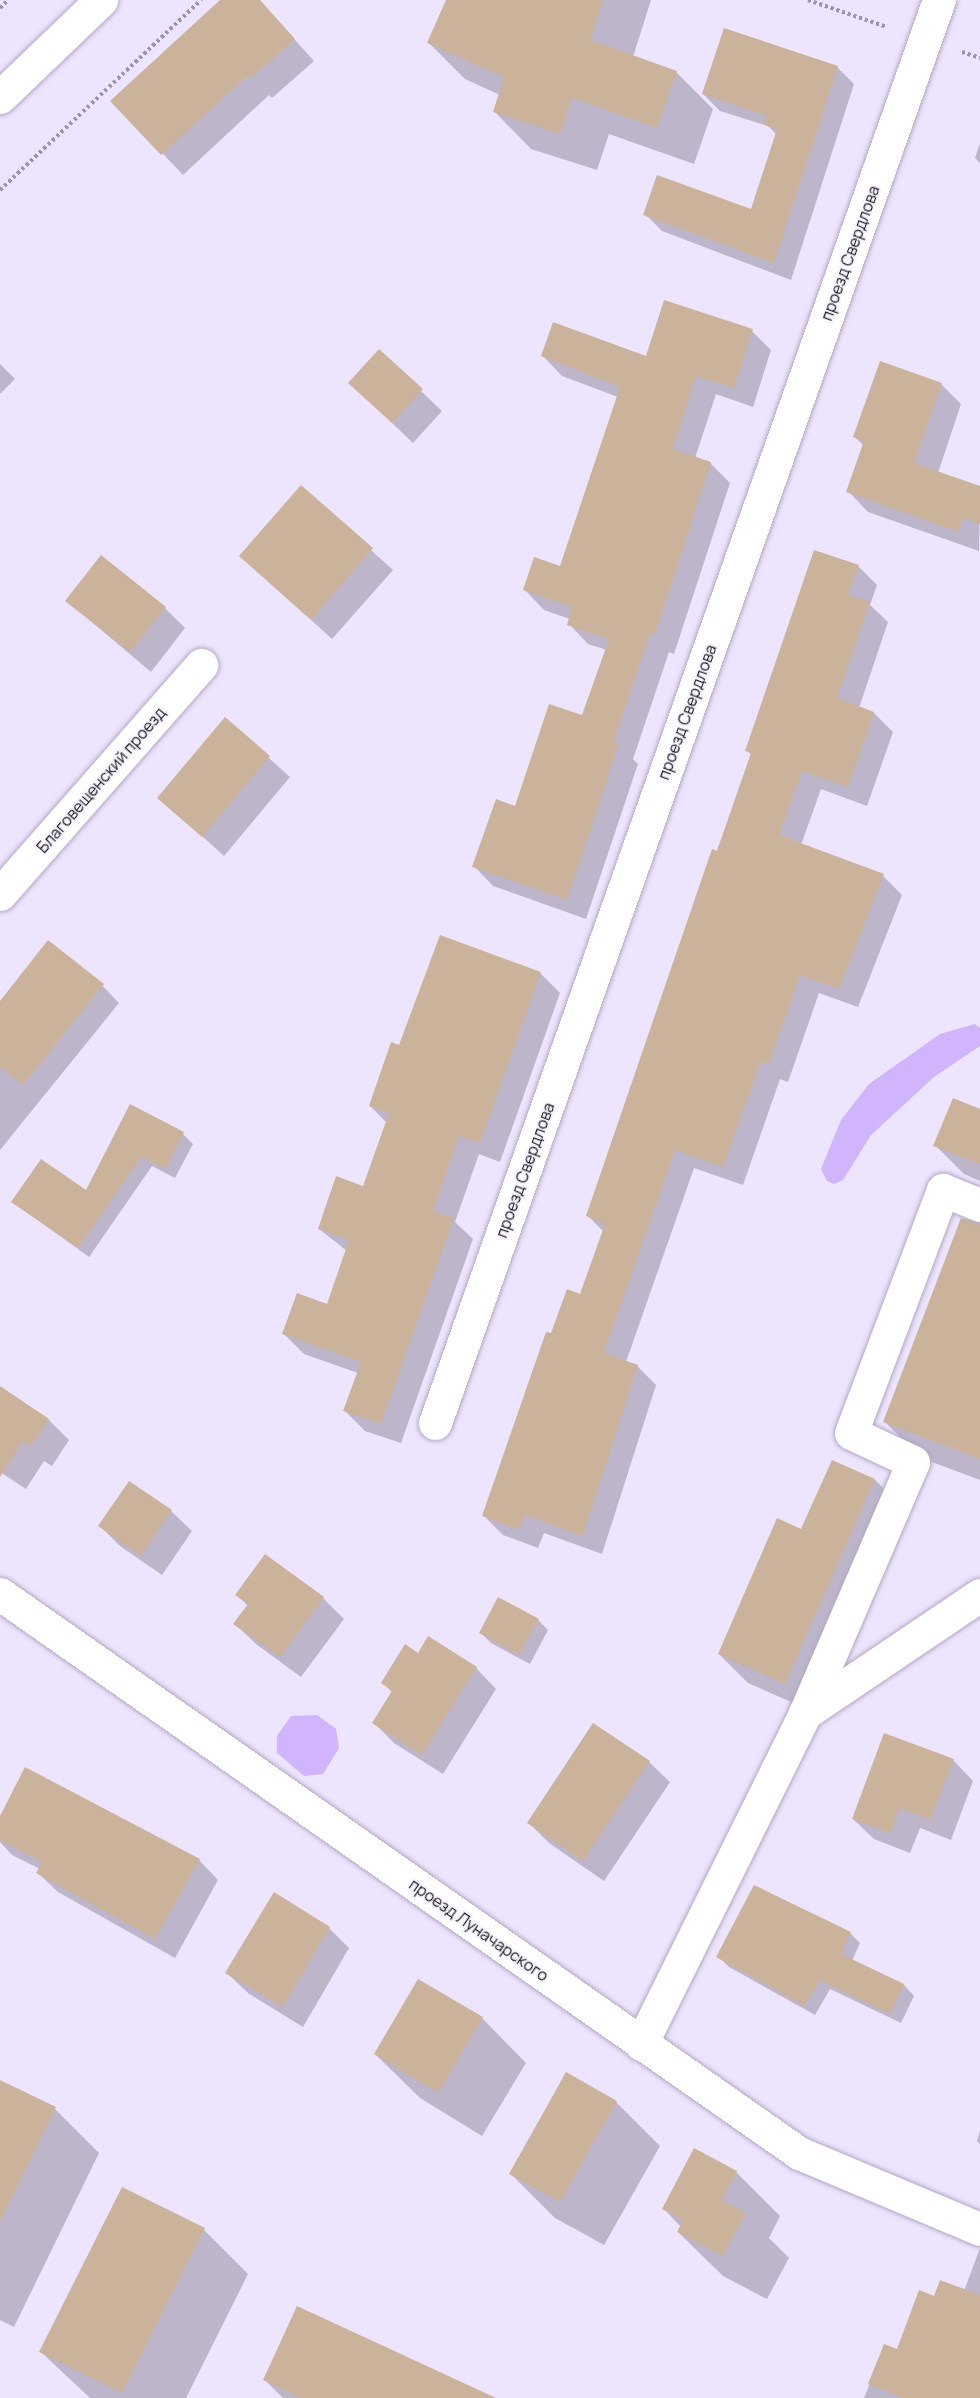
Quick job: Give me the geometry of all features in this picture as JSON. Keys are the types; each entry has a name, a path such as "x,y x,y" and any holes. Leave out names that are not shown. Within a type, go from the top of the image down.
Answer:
{"street":[{"path":"0,97 101,0"},
{"name":"проезд Свердлова","path":"435,1423 939,0"},
{"name":"Благовещенский проезд","path":"0,894 201,665"},
{"path":"641,2044 805,1713 913,1462 851,1433 942,1190 980,1205"},
{"name":"проезд Луначарского","path":"0,1594 799,2153 980,2229"},
{"path":"805,1713 980,1595"}],"path":[{"path":"0,8 8,0"},
{"path":"0,190 201,0"}],"shaded area":[{"path":"975,1024 980,1028 980,1046 934,1077 871,1135 843,1180 834,1184 827,1181 821,1169 841,1120 869,1084 940,1034"},
{"path":"317,1715 336,1729 339,1748 323,1774 304,1776 277,1753 277,1736 291,1716"}],"building":[{"path":"220,0 260,0 295,39 250,79 247,76 161,155 110,101"},
{"path":"446,0 603,0 590,40 677,71 657,128 572,98 560,134 493,112 504,77 427,43"},
{"path":"724,28 838,66 774,263 643,215 657,175 751,209 777,129 764,125 767,116 702,94"},
{"path":"664,300 753,329 734,388 696,376 673,449 711,462 655,635 650,634 614,741 619,743 567,900 472,867 496,799 515,806 549,704 582,715 609,639 567,625 572,607 523,590 534,557 560,566 620,387 541,356 553,322 646,356"},
{"path":"379,349 423,389 392,423 348,383"},
{"path":"880,361 942,383 914,463 980,486 980,524 963,518 958,532 846,492 864,441 853,437"},
{"path":"301,485 373,548 311,620 239,556"},
{"path":"814,550 859,565 848,595 870,602 837,698 874,712 848,787 802,771 779,835 884,874 839,989 800,975 769,1064 761,1061 723,1167 675,1150 604,1353 638,1365 583,1536 525,1515 519,1530 482,1516 546,1332 551,1333 567,1289 580,1294 605,1224 586,1216 712,849 717,851 751,753 745,751"},
{"path":"101,555 166,607 130,652 65,601"},
{"path":"225,717 270,756 202,837 157,798"},
{"path":"440,935 541,972 480,1143 459,1136 433,1211 454,1218 381,1424 343,1411 361,1362 282,1334 297,1293 327,1304 349,1240 318,1229 336,1176 363,1186 389,1113 369,1106 391,1042 399,1045"},
{"path":"48,940 104,984 23,1085 0,1067 0,1001"},
{"path":"953,1098 980,1109 980,1164 933,1146"},
{"path":"130,1104 184,1132 165,1169 141,1157 78,1248 11,1202 41,1159 86,1190"},
{"path":"961,1218 980,1223 980,1459 883,1422"},
{"path":"0,1386 49,1419 31,1446 23,1441 0,1477"},
{"path":"832,1460 875,1479 785,1684 718,1654 777,1518 801,1529"},
{"path":"129,1481 172,1510 141,1556 98,1526"},
{"path":"265,1554 324,1597 280,1657 233,1624 248,1604 235,1595"},
{"path":"498,1597 539,1619 519,1655 479,1633"},
{"path":"428,1636 477,1667 422,1755 372,1723 392,1691 381,1683 405,1644 418,1653"},
{"path":"593,1723 650,1761 583,1861 527,1823"},
{"path":"884,1733 954,1759 930,1820 900,1808 890,1833 852,1819"},
{"path":"25,1767 200,1859 155,1939 36,1873 42,1862 0,1840 0,1816"},
{"path":"754,1885 851,1932 841,1954 904,1984 890,2014 819,1980 805,2006 716,1957"},
{"path":"274,1892 330,1927 283,2007 225,1973"},
{"path":"418,1979 483,2017 438,2093 374,2054"},
{"path":"566,2072 617,2101 560,2202 509,2174"},
{"path":"0,2080 56,2107 0,2222"},
{"path":"694,2148 737,2171 721,2200 746,2213 723,2256 677,2232 683,2220 662,2209"},
{"path":"122,2187 205,2228 122,2393 39,2352"},
{"path":"940,2280 980,2295 980,2398 903,2398 868,2384 884,2344 897,2349 919,2290 934,2296"},
{"path":"297,2306 496,2398 301,2398 263,2380"}]}
